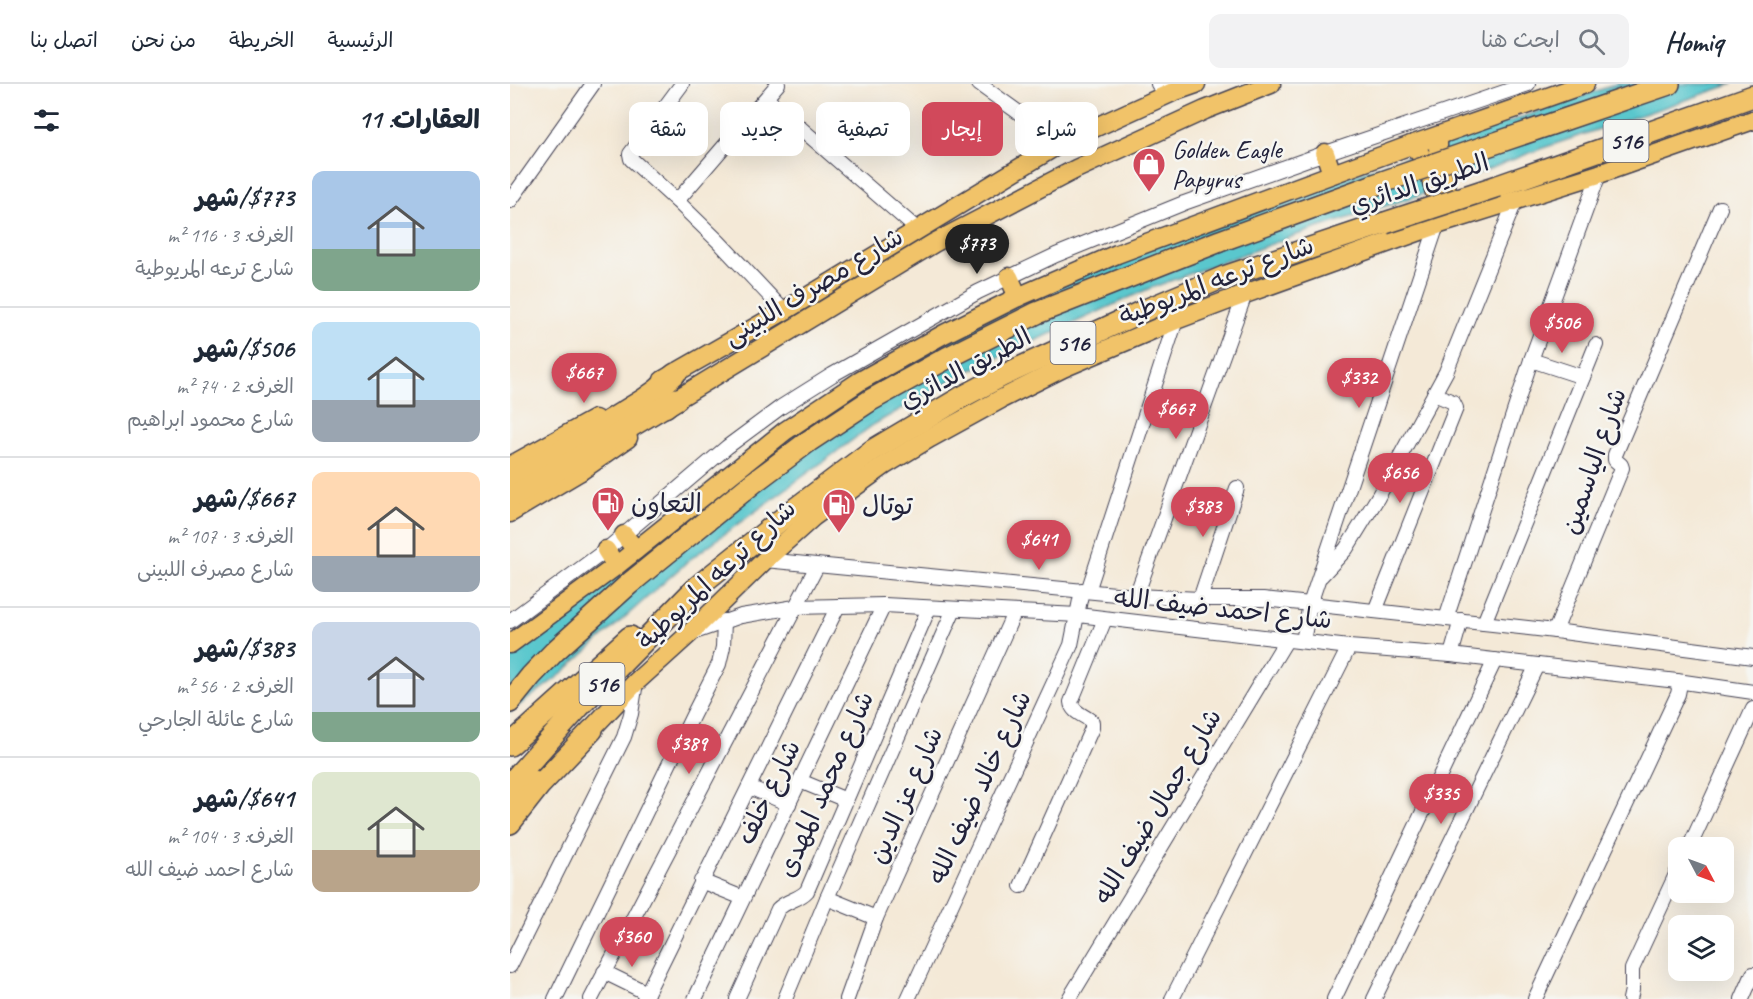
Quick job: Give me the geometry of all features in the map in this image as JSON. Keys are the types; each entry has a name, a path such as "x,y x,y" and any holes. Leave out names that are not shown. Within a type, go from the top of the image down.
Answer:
{"highway":[{"name":"الطريق الدائري","path":"510,702 531,676 585,623 753,483 809,441 871,400 947,358 1037,314 1220,241 1374,185 1668,84"},
{"name":"الطريق الدائري","path":"510,784 579,707 697,587 873,450 962,397 1053,352 1224,277 1498,186 1753,96"},
{"path":"510,482 643,400 675,374"},
{"path":"510,498 677,399"},
{"path":"510,746 656,614 684,592 697,587"},
{"path":"510,823 538,786 592,730"}],"main road":[{"name":"شارع مصرف اللبينى","path":"510,513 602,457 677,399 934,243 1076,169 1208,109 1271,84"},
{"path":"510,644 616,566 785,431 860,381 902,357 1018,297 1117,254 1411,145 1585,84"},
{"name":"شارع مصرف اللبينى","path":"1098,124 1166,88 1195,85"},
{"path":"1195,85 1208,109"},
{"name":"شارع ترعه المريوطية","path":"510,802 592,730 636,682 813,517 885,465 1000,399 1062,368 1245,294 1437,225 1599,174 1753,120"},
{"path":"1439,136 1438,159 1451,203 1466,216"},
{"path":"1411,145 1426,163 1439,213 1437,225"},
{"path":"1325,153 1332,174"},
{"name":"شارع مصرف اللبينى","path":"510,466 784,311 1040,156"},
{"path":"1009,277 1018,297"},
{"path":"624,535 636,550"},
{"path":"606,550 616,566"}],"street":[{"path":"510,201 593,84"},
{"path":"682,84 630,154 631,159 719,242 784,311"},
{"path":"677,201 778,84"},
{"path":"979,84 1015,110"},
{"path":"510,621 606,550 728,447 781,407 940,312 1056,255 1184,203 1528,84"},
{"path":"767,99 918,230"},
{"path":"1446,619 1531,360 1599,174"},
{"path":"1319,578 1333,565 1351,541 1378,497 1451,362 1516,199"},
{"name":"شارع الياسمين","path":"1554,631 1622,468 1614,457 1720,208"},
{"path":"1303,641 1310,604 1437,225"},
{"path":"1136,596 1245,294"},
{"name":"شارع خالد ضيف الله","path":"908,999 1071,645 1085,591 1176,321"},
{"path":"1484,623 1596,345"},
{"path":"1531,360 1583,377"},
{"path":"1375,611 1456,408 1453,402 1434,394"},
{"path":"1200,599 1237,488"},
{"name":"شارع احمد ضيف الله","path":"765,560 1136,596 1263,599 1554,631 1753,657"},
{"path":"591,999 817,566"},
{"name":"شارع احمد ضيف الله","path":"689,634 724,621 759,612 795,607 884,605 1078,615 1349,647 1495,660 1753,692"},
{"name":"شارع خلف","path":"695,999 884,605"},
{"path":"604,972 645,996 837,606"},
{"name":"شارع محمد المهدى","path":"737,999 778,909 784,903 801,897 807,891 929,608"},
{"path":"785,999 954,609"},
{"name":"شارع عز الدين","path":"847,999 876,918 1014,613"},
{"path":"1021,886 1092,728 1092,722 1072,708 1071,702 1105,619"},
{"path":"1451,655 1461,620"},
{"path":"555,999 715,673 723,647 724,621"},
{"name":"شارع جمال ضيف الله","path":"1069,999 1287,639"},
{"path":"1172,999 1349,647"},
{"path":"1334,999 1495,660"},
{"path":"1374,999 1537,665"},
{"path":"1535,999 1678,694 1677,681"},
{"path":"510,966 624,737 631,714 636,682"},
{"path":"1694,837 1753,709"},
{"path":"800,781 846,800"},
{"path":"748,787 789,804"},
{"path":"700,881 743,898"},
{"path":"1630,999 1632,969 1668,892"},
{"path":"827,898 876,918"},
{"path":"1742,999 1753,974"}],"water":[{"path":"1617,84 1733,84 1540,149 1432,191 1299,234 1148,289 960,375 873,425 689,560 559,676 510,712 510,658 805,423 1017,302 1225,217"}],"place":[{"name":"Golden Eagle Papyrus","path":"1149,193"},
{"name":"التعاون","path":"608,532"},
{"name":"توتال","path":"839,534"}]}
